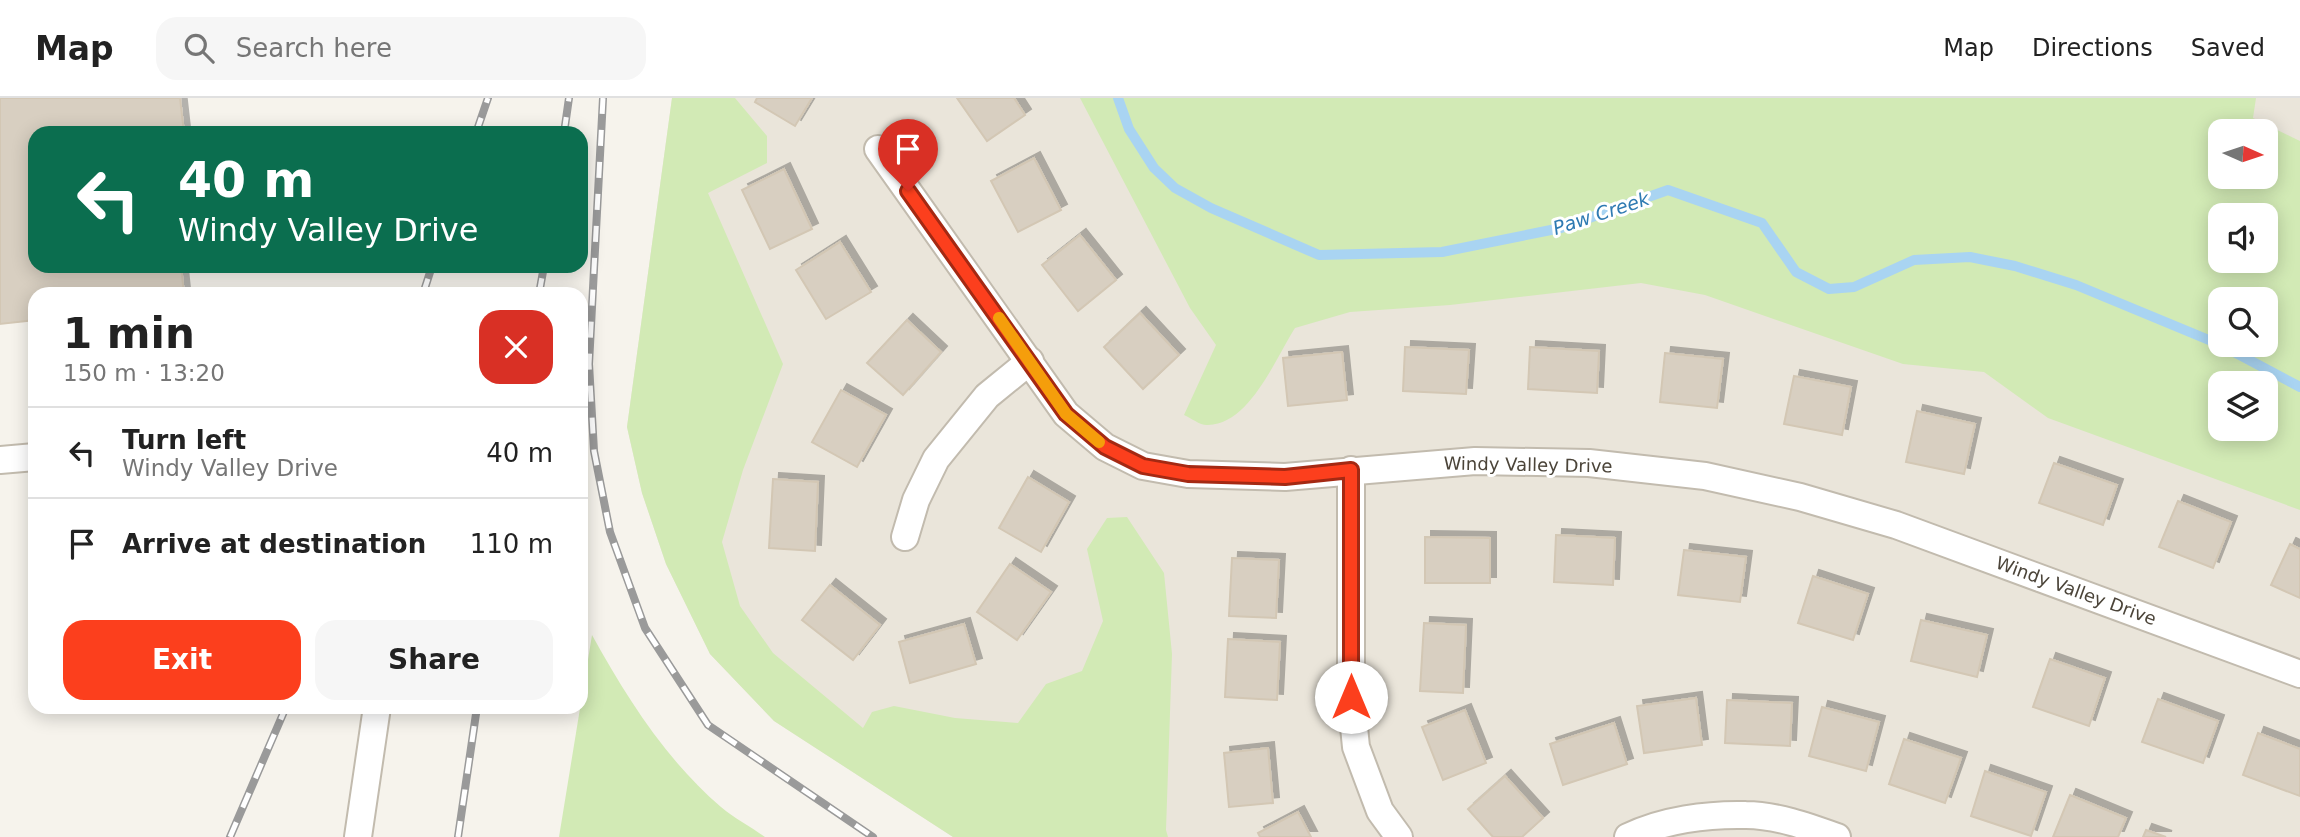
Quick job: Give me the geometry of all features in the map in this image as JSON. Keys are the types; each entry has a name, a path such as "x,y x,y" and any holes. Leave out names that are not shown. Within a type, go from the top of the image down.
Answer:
{"street":[{"name":"Windy Valley Drive","path":"878,149 1066,414 1105,447 1143,466 1188,474 1285,477 1475,461 1589,463 1719,479 1800,497 1896,525 2300,674"},
{"path":"905,537 916,500 936,459 987,396 1030,360"},
{"path":"0,460 28,458"},
{"path":"1351,470 1351,697 1356,747 1380,811 1399,837"},
{"path":"358,837 376,714"},
{"path":"1628,837 1689,819 1748,814 1807,826 1837,837"}],"shaded area":[{"path":"672,98 2300,98 2300,837 953,837 774,721 710,654 666,564 642,493 627,427"}],"green space":[{"path":"672,98 735,98 767,136 767,163 708,193 783,364 743,470 722,542 740,606 773,653 863,728 872,712 894,706 955,718 1018,723 1046,684 1082,671 1103,621 1087,549 1107,518 1127,517 1164,573 1172,654 1166,830 1168,837 953,837 774,721 710,654 666,564 642,493 627,427"},
{"path":"1080,98 2256,98 2255,119 2208,119 2208,189 2278,189 2278,130 2300,141 2300,510 2048,418 1984,372 1903,364 1705,295 1641,283 1450,305 1350,312 1295,328 1249,402 1237,414 1223,422 1205,425 1184,415 1216,345 1190,308"},
{"path":"592,635 619,682 665,749 721,807 765,837 559,837 579,714 588,714 588,659"}],"building":[{"path":"0,98 180,98 183,126 28,126 28,273 182,273 183,287 28,287 28,321 0,324"},
{"path":"757,98 812,98 795,126 755,102"},
{"path":"957,98 1014,98 1025,115 987,141"},
{"path":"1034,158 1061,210 1018,232 991,181"},
{"path":"784,169 812,229 770,249 742,190"},
{"path":"1080,235 1116,280 1078,311 1042,265"},
{"path":"840,242 871,292 826,319 796,270"},
{"path":"1140,313 1179,355 1143,389 1104,347"},
{"path":"907,320 941,352 903,395 867,363"},
{"path":"1405,347 1469,350 1466,394 1403,391"},
{"path":"1530,347 1599,351 1597,393 1528,389"},
{"path":"1342,352 1347,400 1288,406 1283,358"},
{"path":"1665,353 1723,359 1717,408 1660,402"},
{"path":"1794,376 1851,387 1842,435 1784,424"},
{"path":"841,390 886,415 857,467 812,442"},
{"path":"1917,411 1975,424 1964,474 1906,462"},
{"path":"2054,463 2117,485 2103,525 2039,503"},
{"path":"1028,477 1069,502 1041,552 999,528"},
{"path":"773,479 818,482 815,551 769,548"},
{"path":"2178,501 2231,522 2213,568 2159,547"},
{"path":"1556,535 1615,538 1613,585 1554,582"},
{"path":"1425,537 1490,538 1490,583 1425,583"},
{"path":"2290,544 2300,549 2300,598 2271,585"},
{"path":"1684,550 1746,557 1740,602 1678,595"},
{"path":"1232,558 1279,560 1276,618 1229,616"},
{"path":"1010,564 1051,592 1017,640 977,612"},
{"path":"1813,576 1868,594 1853,640 1798,623"},
{"path":"830,585 880,625 853,660 802,620"},
{"path":"1921,620 1987,635 1977,677 1911,661"},
{"path":"1424,623 1466,625 1463,693 1420,691"},
{"path":"964,624 976,664 910,683 899,642"},
{"path":"1228,639 1280,642 1277,700 1225,697"},
{"path":"2050,659 2105,678 2089,726 2033,707"},
{"path":"1696,698 1702,745 1644,753 1637,706"},
{"path":"2158,699 2218,721 2203,763 2142,742"},
{"path":"1727,700 1792,703 1790,746 1725,743"},
{"path":"1822,707 1879,722 1866,771 1809,756"},
{"path":"1465,710 1486,763 1443,780 1422,727"},
{"path":"1614,723 1627,764 1563,785 1550,744"},
{"path":"2258,733 2300,749 2300,796 2243,775"},
{"path":"1904,739 1961,758 1945,803 1889,784"},
{"path":"1268,748 1273,803 1229,807 1224,753"},
{"path":"1985,771 2046,792 2031,836 1971,816"},
{"path":"1505,776 1543,818 1522,837 1493,837 1468,809"},
{"path":"2070,795 2126,818 2118,837 2053,837"},
{"path":"1298,812 1311,837 1260,837 1258,833"},
{"path":"2146,830 2166,837 2143,837"}],"waterway":[{"name":"Paw Creek","path":"1118,98 1129,129 1154,168 1175,188 1211,208 1319,255 1442,252 1561,228 1668,190 1762,223 1796,272 1829,289 1854,287 1914,260 1970,257 2015,266 2076,285 2208,340"},
{"name":"Paw Creek","path":"2244,357 2300,387"}],"railway":[{"path":"478,126 488,98"},
{"path":"565,126 569,98"},
{"path":"603,98 589,364 594,451 610,532 645,628 708,725 873,837"},
{"path":"425,287 430,273"},
{"path":"540,287 543,273"},
{"path":"230,837 283,714"},
{"path":"458,837 476,714"}],"slow traffic":[{"path":"999,318 1066,414 1099,442"}],"route":[{"path":"908,191 1066,414 1105,447 1143,466 1188,474 1285,477 1351,470 1351,697"}]}
